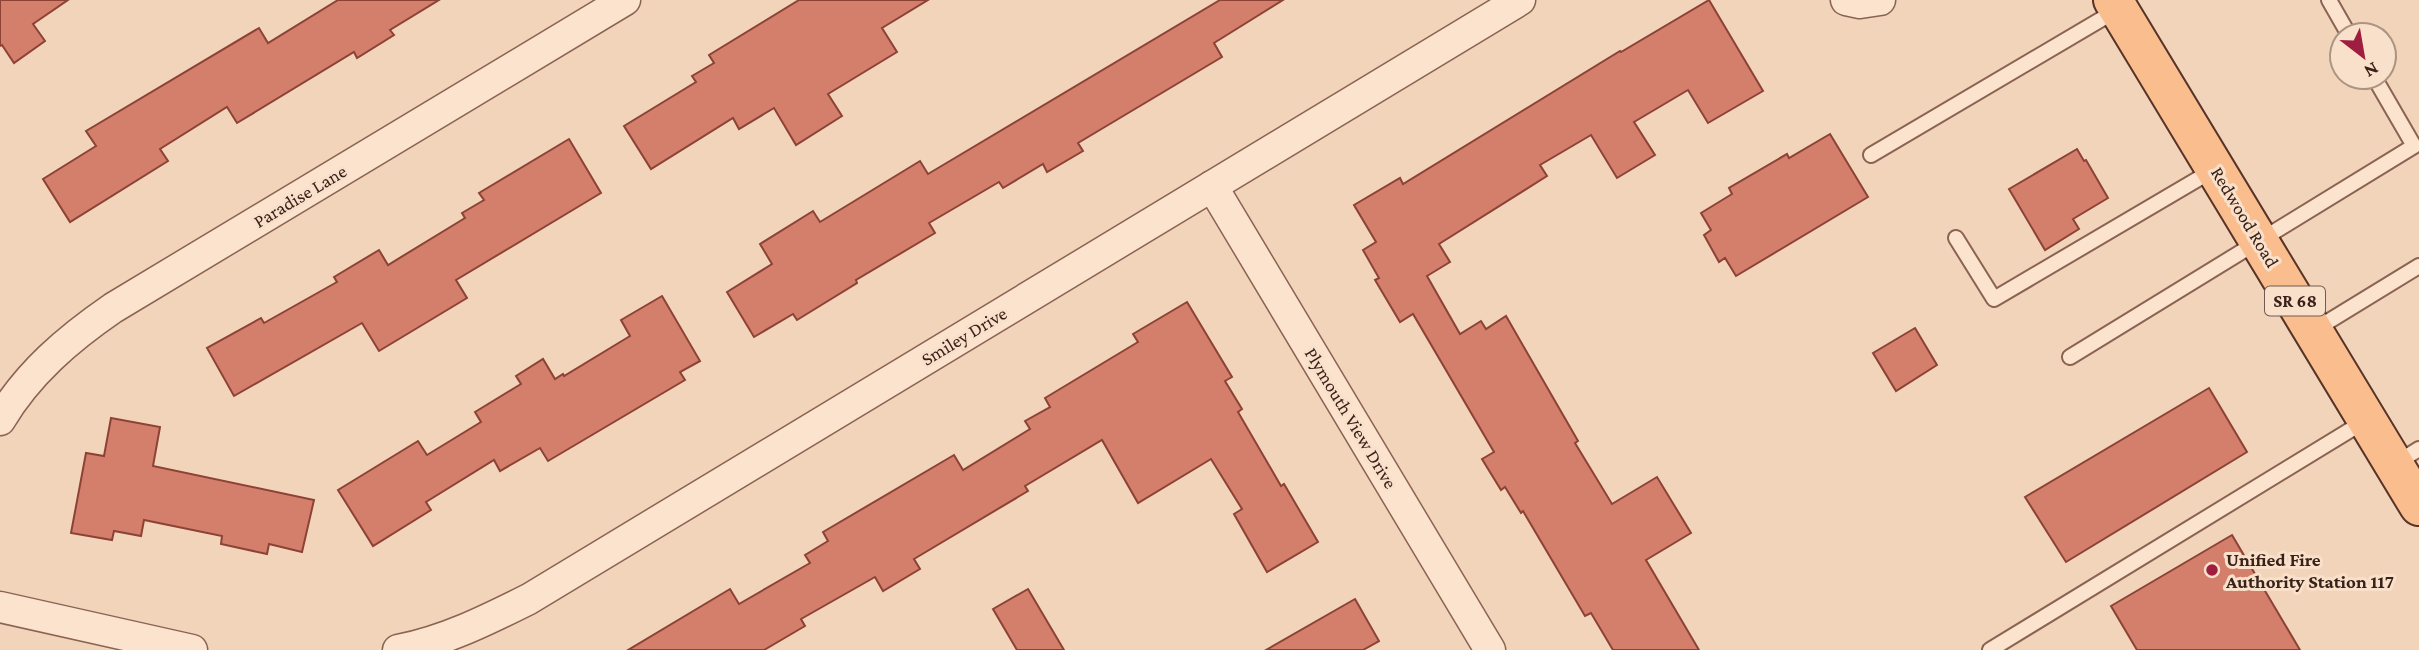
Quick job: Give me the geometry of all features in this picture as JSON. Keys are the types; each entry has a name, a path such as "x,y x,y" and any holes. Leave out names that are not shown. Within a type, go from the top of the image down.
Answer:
{"main road":[{"name":"Redwood Road","path":"2116,5 2367,420 2406,457 2419,506"}],"street":[{"name":"Paradise Lane","path":"0,420 30,379 55,352 83,328 625,0"},
{"name":"Smiley Drive","path":"398,650 447,636 490,619 529,598 1520,0"},
{"path":"1846,0 1860,3 1880,0"},
{"name":"Plymouth View Drive","path":"1212,186 1490,650"},
{"path":"0,607 192,650"}],"lane":[{"path":"2329,0 2341,21"},
{"path":"1871,155 2116,5"},
{"path":"2070,357 2414,146 2382,91"},
{"path":"1956,238 1994,299 2216,169"},
{"path":"2313,331 2419,266"},
{"path":"1990,650 2367,420"}],"building":[{"path":"0,0 68,0 33,24 45,41 14,63 2,45 0,46"},
{"path":"338,0 439,0 390,30 394,35 357,58 354,52 237,123 227,107 160,149 168,161 70,222 43,179 96,146 86,131 259,28 268,43"},
{"path":"799,0 928,0 882,28 897,52 828,94 842,116 796,145 774,108 739,129 733,118 651,169 624,126 696,82 692,76 714,63 709,55"},
{"path":"1220,0 1283,0 1214,43 1222,57 1078,143 1083,151 1047,172 1043,164 1003,188 999,182 929,223 935,233 856,280 857,283 797,320 793,314 754,337 727,292 772,264 760,244 813,211 820,222 920,161 928,174"},
{"path":"1709,0 1763,91 1708,123 1688,90 1634,122 1655,155 1617,178 1591,135 1540,165 1547,176 1439,244 1450,262 1427,276 1460,334 1481,321 1486,329 1506,316 1578,441 1575,443 1612,504 1657,477 1691,533 1646,560 1699,650 1613,650 1591,613 1585,616 1523,511 1521,513 1505,487 1501,490 1482,459 1494,452 1413,314 1400,322 1375,280 1379,278 1363,250 1376,242 1354,205 1400,178 1403,184 1620,51"},
{"path":"1830,134 1868,197 1736,276 1725,258 1719,262 1704,235 1711,230 1701,213 1732,194 1729,188 1787,154 1789,158"},
{"path":"569,139 601,193 456,280 467,298 379,351 362,323 234,396 207,348 261,318 264,323 337,282 334,277 379,250 388,265 465,218 462,213 484,200 479,193"},
{"path":"2077,149 2108,198 2073,219 2079,229 2045,250 2009,189"},
{"path":"662,296 700,361 680,372 685,380 548,461 540,448 500,471 494,460 426,502 431,510 373,546 338,490 418,441 427,455 481,422 475,412 521,384 516,376 543,359 555,379 563,374 564,376 630,336 621,320"},
{"path":"1187,302 1232,377 1225,381 1242,409 1238,412 1281,486 1284,484 1318,542 1267,572 1234,514 1242,509 1211,459 1138,503 1102,440 1025,486 1028,491 914,559 920,569 883,591 875,577 801,619 805,626 764,650 628,650 730,589 739,604 810,563 805,555 828,541 823,532 954,455 963,470 1030,429 1025,421 1050,407 1045,398 1138,342 1133,334"},
{"path":"1915,328 1937,365 1896,391 1873,353"},
{"path":"2209,388 2247,452 2066,562 2025,497"},
{"path":"111,418 160,427 153,466 314,500 302,552 269,544 267,554 221,544 222,536 144,520 141,536 114,531 112,540 71,533 86,453 104,456"},
{"name":"Unified Fire Authority Station 117","path":"2232,535 2300,650 2137,650 2111,606"},
{"path":"1028,589 1064,650 1017,650 993,609"},
{"path":"1355,599 1379,641 1363,650 1266,650"}],"place":[{"name":"Unified Fire Authority Station 117","path":"2212,570"}]}
